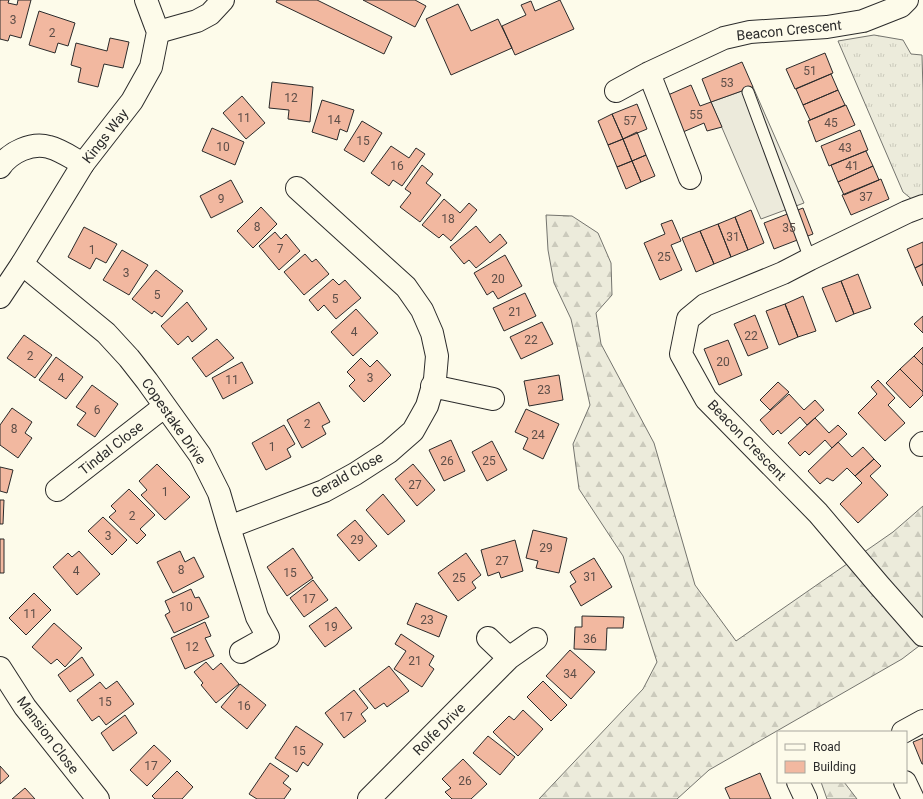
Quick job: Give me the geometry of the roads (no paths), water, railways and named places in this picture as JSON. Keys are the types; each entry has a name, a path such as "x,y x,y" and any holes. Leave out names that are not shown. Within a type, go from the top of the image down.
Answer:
{"street":[{"path":"146,0 158,32 197,21 210,14 223,0"},
{"name":"Beacon Crescent","path":"616,91 649,72 724,38 750,32 827,27 863,21 901,6 908,0"},
{"path":"916,0 923,10"},
{"name":"Kings Way","path":"0,298 83,164 132,101 151,67 158,32"},
{"path":"649,72 690,178"},
{"path":"0,167 17,151 35,146 48,147 66,154 83,164"},
{"name":"Gerald Close","path":"229,527 324,491 356,474 389,452 414,431 427,406 435,379 437,356 432,333 422,310 406,287 297,188"},
{"name":"Beacon Crescent","path":"923,206 907,212 810,258 782,273 705,304 688,319 681,354 706,399 818,513 923,635"},
{"name":"Copestake Drive","path":"22,264 106,333 129,358 200,455 219,492 257,617 268,637 241,652"},
{"path":"432,386 492,399"},
{"name":"Tindal Close","path":"57,490 165,406"},
{"path":"488,638 509,658"},
{"name":"Rolfe Drive","path":"369,799 509,658 536,639"},
{"name":"Mansion Close","path":"0,668 25,707 98,799"},
{"path":"905,731 923,721"},
{"path":"798,783 806,799"},
{"path":"905,783 913,799"}],"lane":[{"path":"748,92 810,258"}]}
